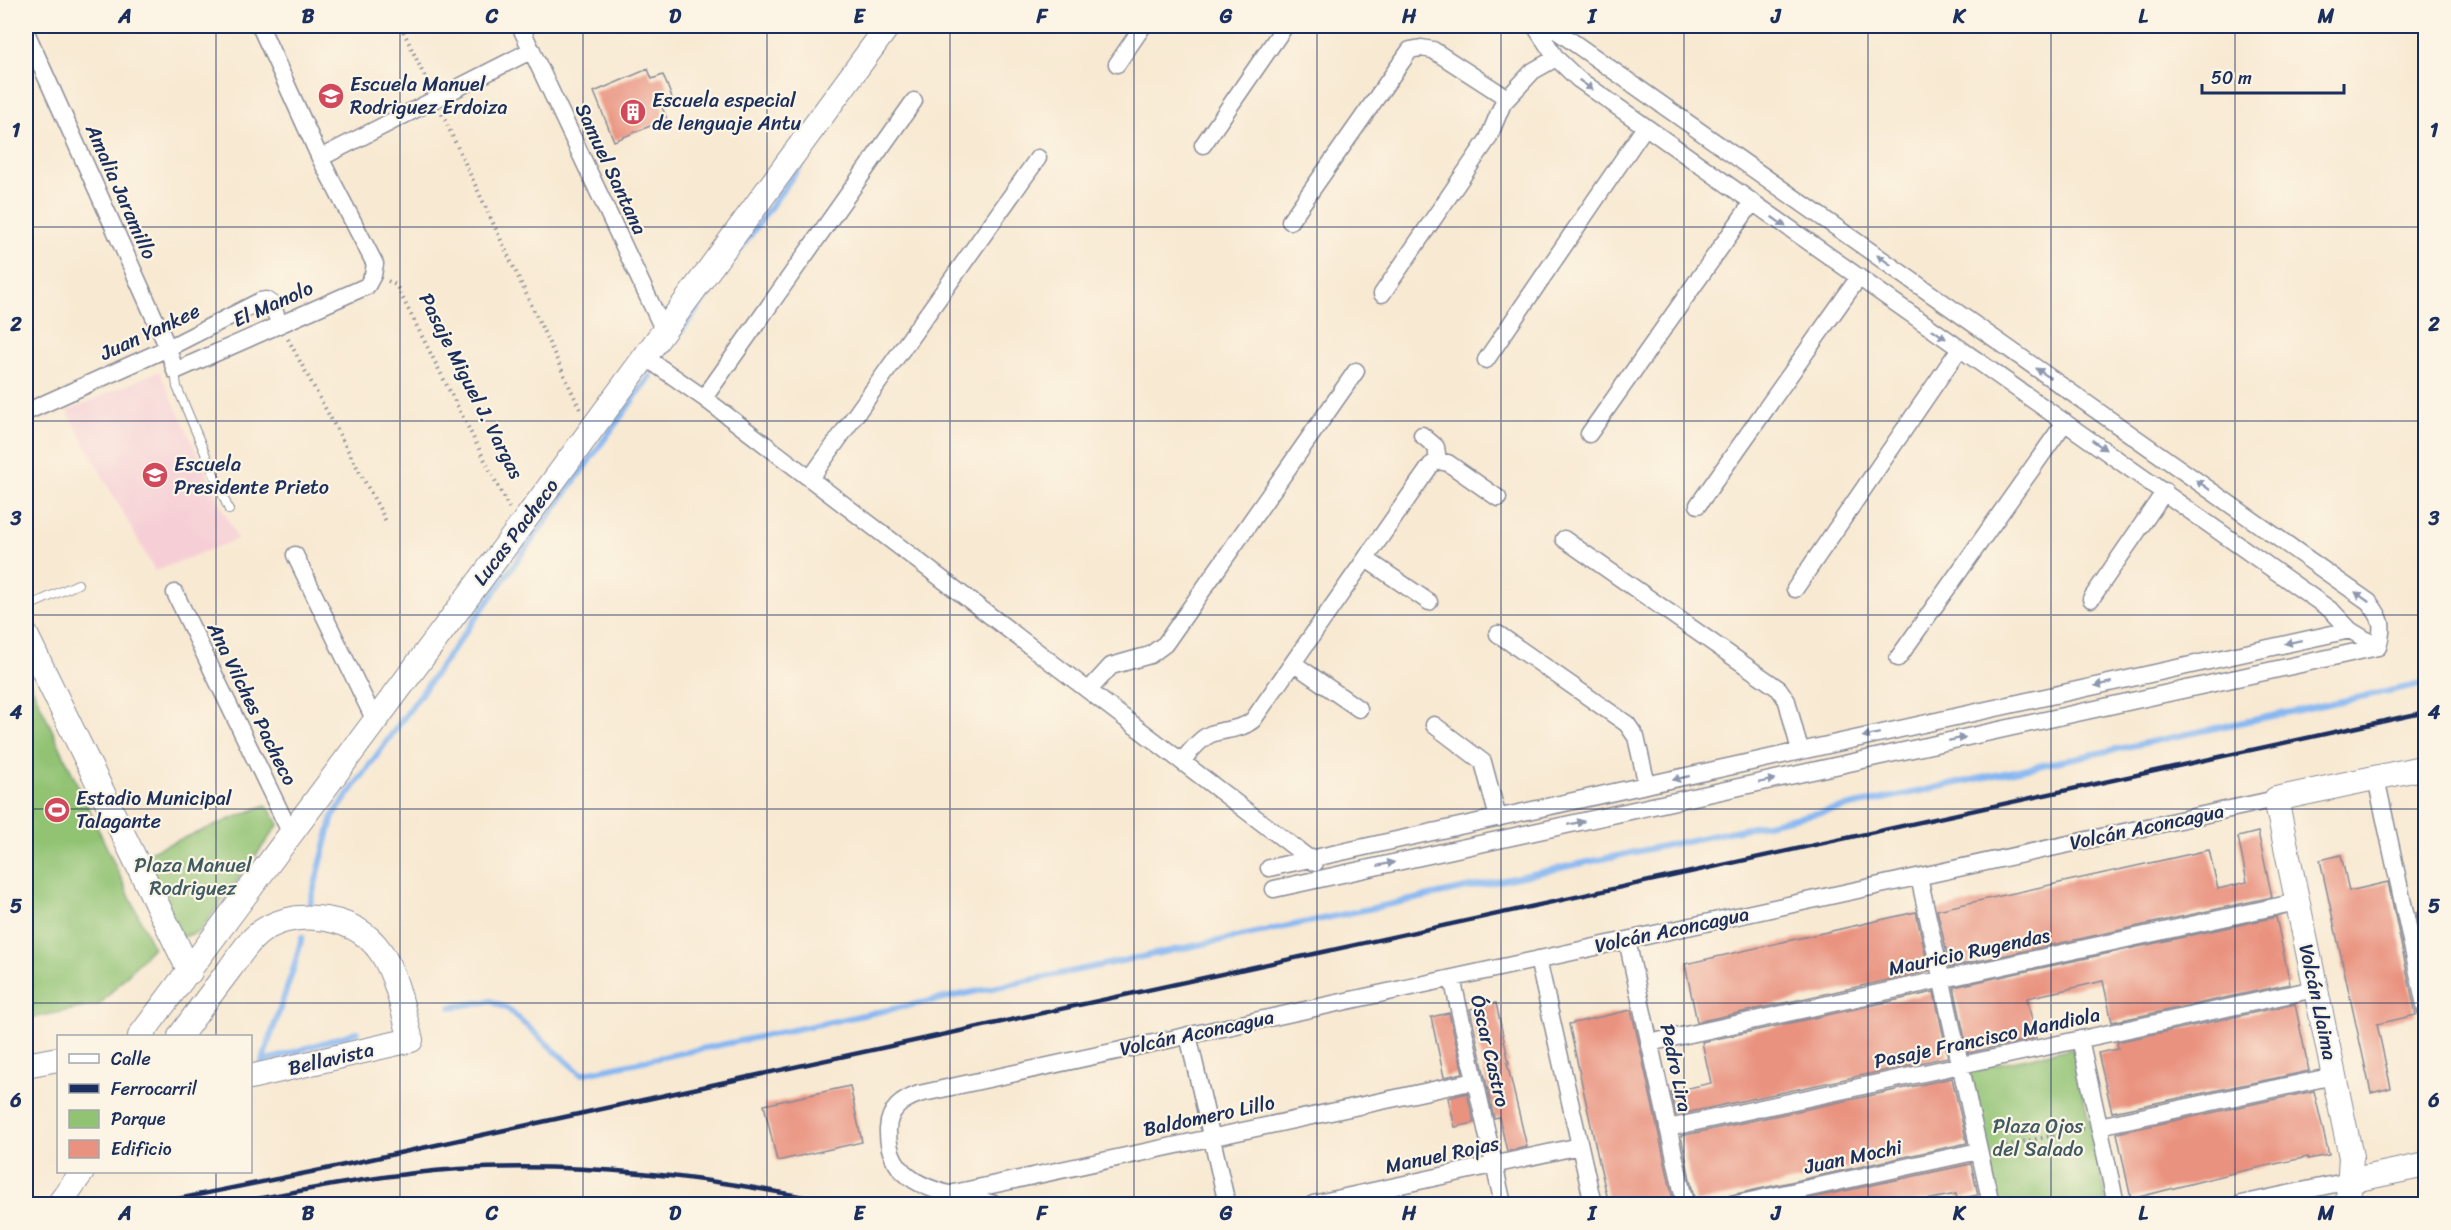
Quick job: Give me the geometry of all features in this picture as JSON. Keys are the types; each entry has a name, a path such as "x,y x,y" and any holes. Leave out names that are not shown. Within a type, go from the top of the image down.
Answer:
{"main road":[{"name":"Lucas Pacheco","path":"141,1035 519,528 888,26"},
{"path":"26,635 190,972"},
{"name":"Volcán Aconcagua","path":"2276,800 2426,767"},
{"name":"Volcán Llaima","path":"2276,800 2350,1157 2349,1193"},
{"name":"Bellavista","path":"181,1035 246,946 266,929 289,920 321,918 346,924 369,938 389,963 411,1040 252,1077"},
{"path":"26,1065 57,1059"},
{"path":"2349,1193 2426,1165"},
{"path":"58,1204 81,1173"}],"street":[{"path":"260,26 374,269"},
{"name":"Samuel Santana","path":"520,26 664,331"},
{"path":"1117,64 1143,26"},
{"path":"1203,145 1285,26"},
{"path":"1535,26 1556,58 1578,79 2164,491 2332,611 2350,630 2378,647"},
{"path":"1550,26 2369,602 2379,614 2383,628 2378,647"},
{"name":"Amalia Jaramillo","path":"26,32 168,348 175,371"},
{"path":"1290,221 1410,50 1421,48 1433,50 1507,98"},
{"path":"320,158 532,50"},
{"path":"1382,294 1488,139 1503,103 1533,71 1556,58"},
{"path":"704,398 914,101"},
{"path":"1486,360 1645,127"},
{"path":"810,478 1038,158"},
{"path":"1589,434 1752,202"},
{"name":"El Manolo","path":"175,371 367,286 374,269"},
{"path":"1698,505 1859,278"},
{"name":"Juan Yankee","path":"26,412 168,348 263,300 272,304 279,323"},
{"path":"1795,589 1960,348"},
{"path":"645,357 704,398 1089,690 1312,860 1329,877"},
{"path":"1089,690 1111,666 1150,655 1165,644 1356,370"},
{"path":"1898,658 2065,422"},
{"path":"1422,435 1436,447 1438,461"},
{"path":"1182,761 1205,737 1215,732 1242,727 1253,720 1431,465 1438,461 1448,463 1498,498"},
{"path":"2091,599 2164,491"},
{"path":"1564,539 1779,689 1787,701 1800,751"},
{"path":"2266,564 2280,557 2285,542"},
{"path":"295,555 375,721"},
{"path":"1366,559 1429,602"},
{"name":"Ana Vilches Pacheco","path":"175,593 291,834"},
{"path":"1269,868 2350,630"},
{"path":"1498,634 1628,723 1636,737 1647,785"},
{"path":"1274,888 2378,647"},
{"path":"1293,663 1359,709"},
{"path":"1434,725 1483,762 1498,818"},
{"path":"2376,778 2426,1010"},
{"name":"Volcán Aconcagua","path":"952,1193 915,1182 898,1167 888,1132 891,1115 900,1102 919,1094 2276,800"},
{"path":"1919,877 1991,1204"},
{"name":"Mauricio Rugendas","path":"1649,1043 2297,902"},
{"name":"Pedro Lira","path":"1626,940 1684,1204"},
{"path":"1538,959 1593,1204"},
{"name":"Óscar Castro","path":"1452,978 1503,1204"},
{"name":"Pasaje Francisco Mandiola","path":"1668,1128 2315,989"},
{"path":"1188,1035 1227,1204"},
{"path":"2080,1039 2116,1204"},
{"path":"2099,1126 2334,1076"},
{"name":"Baldomero Lillo","path":"952,1193 1475,1081"},
{"name":"Manuel Rojas","path":"1313,1204 1580,1146"},
{"name":"Juan Mochi","path":"1736,1204 1979,1151"},
{"path":"952,1193 994,1204"},
{"path":"2241,1204 2349,1193"}],"lane":[{"path":"175,371 177,387 229,510"},
{"path":"26,607 78,584"}],"path":[{"path":"401,26 580,409 594,426"},
{"name":"Pasaje Miguel J. Vargas","path":"374,269 396,285 519,528"},
{"path":"279,323 386,521"},
{"path":"1979,1151 2099,1126"}],"shaded area":[{"name":"Escuela Presidente Prieto","path":"159,371 237,539 155,571 67,411"}],"green space":[{"name":"Estadio Municipal Talagante","path":"26,674 153,947 100,1004 26,1019"},
{"name":"Plaza Manuel Rodriguez","path":"266,805 279,824 199,932 182,937 139,856"},
{"name":"Plaza Ojos del Salado","path":"2073,1048 2107,1204 1998,1204 1969,1070"}],"building":[{"name":"Escuela especial de lenguaje Antu","path":"648,69 652,79 663,75 673,100 661,105 667,119 614,141 594,92"},
{"path":"2258,832 2272,897 1950,967 1937,910 2209,850 2218,889 2247,882 2238,837"},
{"path":"2341,855 2349,891 2388,882 2416,1015 2377,1024 2391,1088 2371,1093 2320,860"},
{"path":"2426,910 2426,958 2416,913"},
{"path":"1916,912 1929,971 1697,1022 1685,964"},
{"path":"2276,917 2290,984 2112,1022 2103,981 2027,998 2036,1038 1968,1053 1954,987"},
{"path":"1934,992 1948,1057 1676,1115 1671,1092 1711,1083 1702,1042"},
{"path":"1496,1003 1509,1063 1507,1063 1527,1147 1507,1151 1499,1117 1494,1118 1470,1009"},
{"path":"2295,1004 2309,1071 2112,1112 2098,1053 2118,1049 2117,1042"},
{"path":"1631,1010 1674,1204 1609,1204 1599,1162 1569,1024"},
{"path":"1449,1013 1463,1073 1444,1077 1431,1017"},
{"path":"1952,1078 1967,1143 1695,1203 1681,1136"},
{"path":"850,1086 862,1142 777,1161 764,1105"},
{"path":"2314,1091 2329,1155 2308,1159 2308,1157 2229,1174 2131,1199 2117,1133"},
{"path":"1467,1093 1474,1123 1455,1127 1448,1098"},
{"path":"1971,1164 1978,1195 1957,1199 1956,1194 1907,1204 1783,1204"}],"waterway":[{"path":"672,344 803,162"},
{"path":"310,904 333,816 650,376"},
{"path":"451,1007 491,1001 508,1009 581,1074 1270,930 2426,683"},
{"path":"262,1062 302,937"},
{"path":"262,1062 357,1032"}],"railway":[{"path":"153,1204 321,1170 2426,712"},
{"path":"230,1204 401,1175 507,1167 602,1170 697,1179 838,1204"}],"place":[{"name":"Escuela Manuel Rodriguez Erdoiza","path":"331,96"},
{"name":"Escuela especial de lenguaje Antu","path":"633,112"},
{"name":"Escuela Presidente Prieto","path":"155,475"},
{"name":"Estadio Municipal Talagante","path":"57,810"}]}
